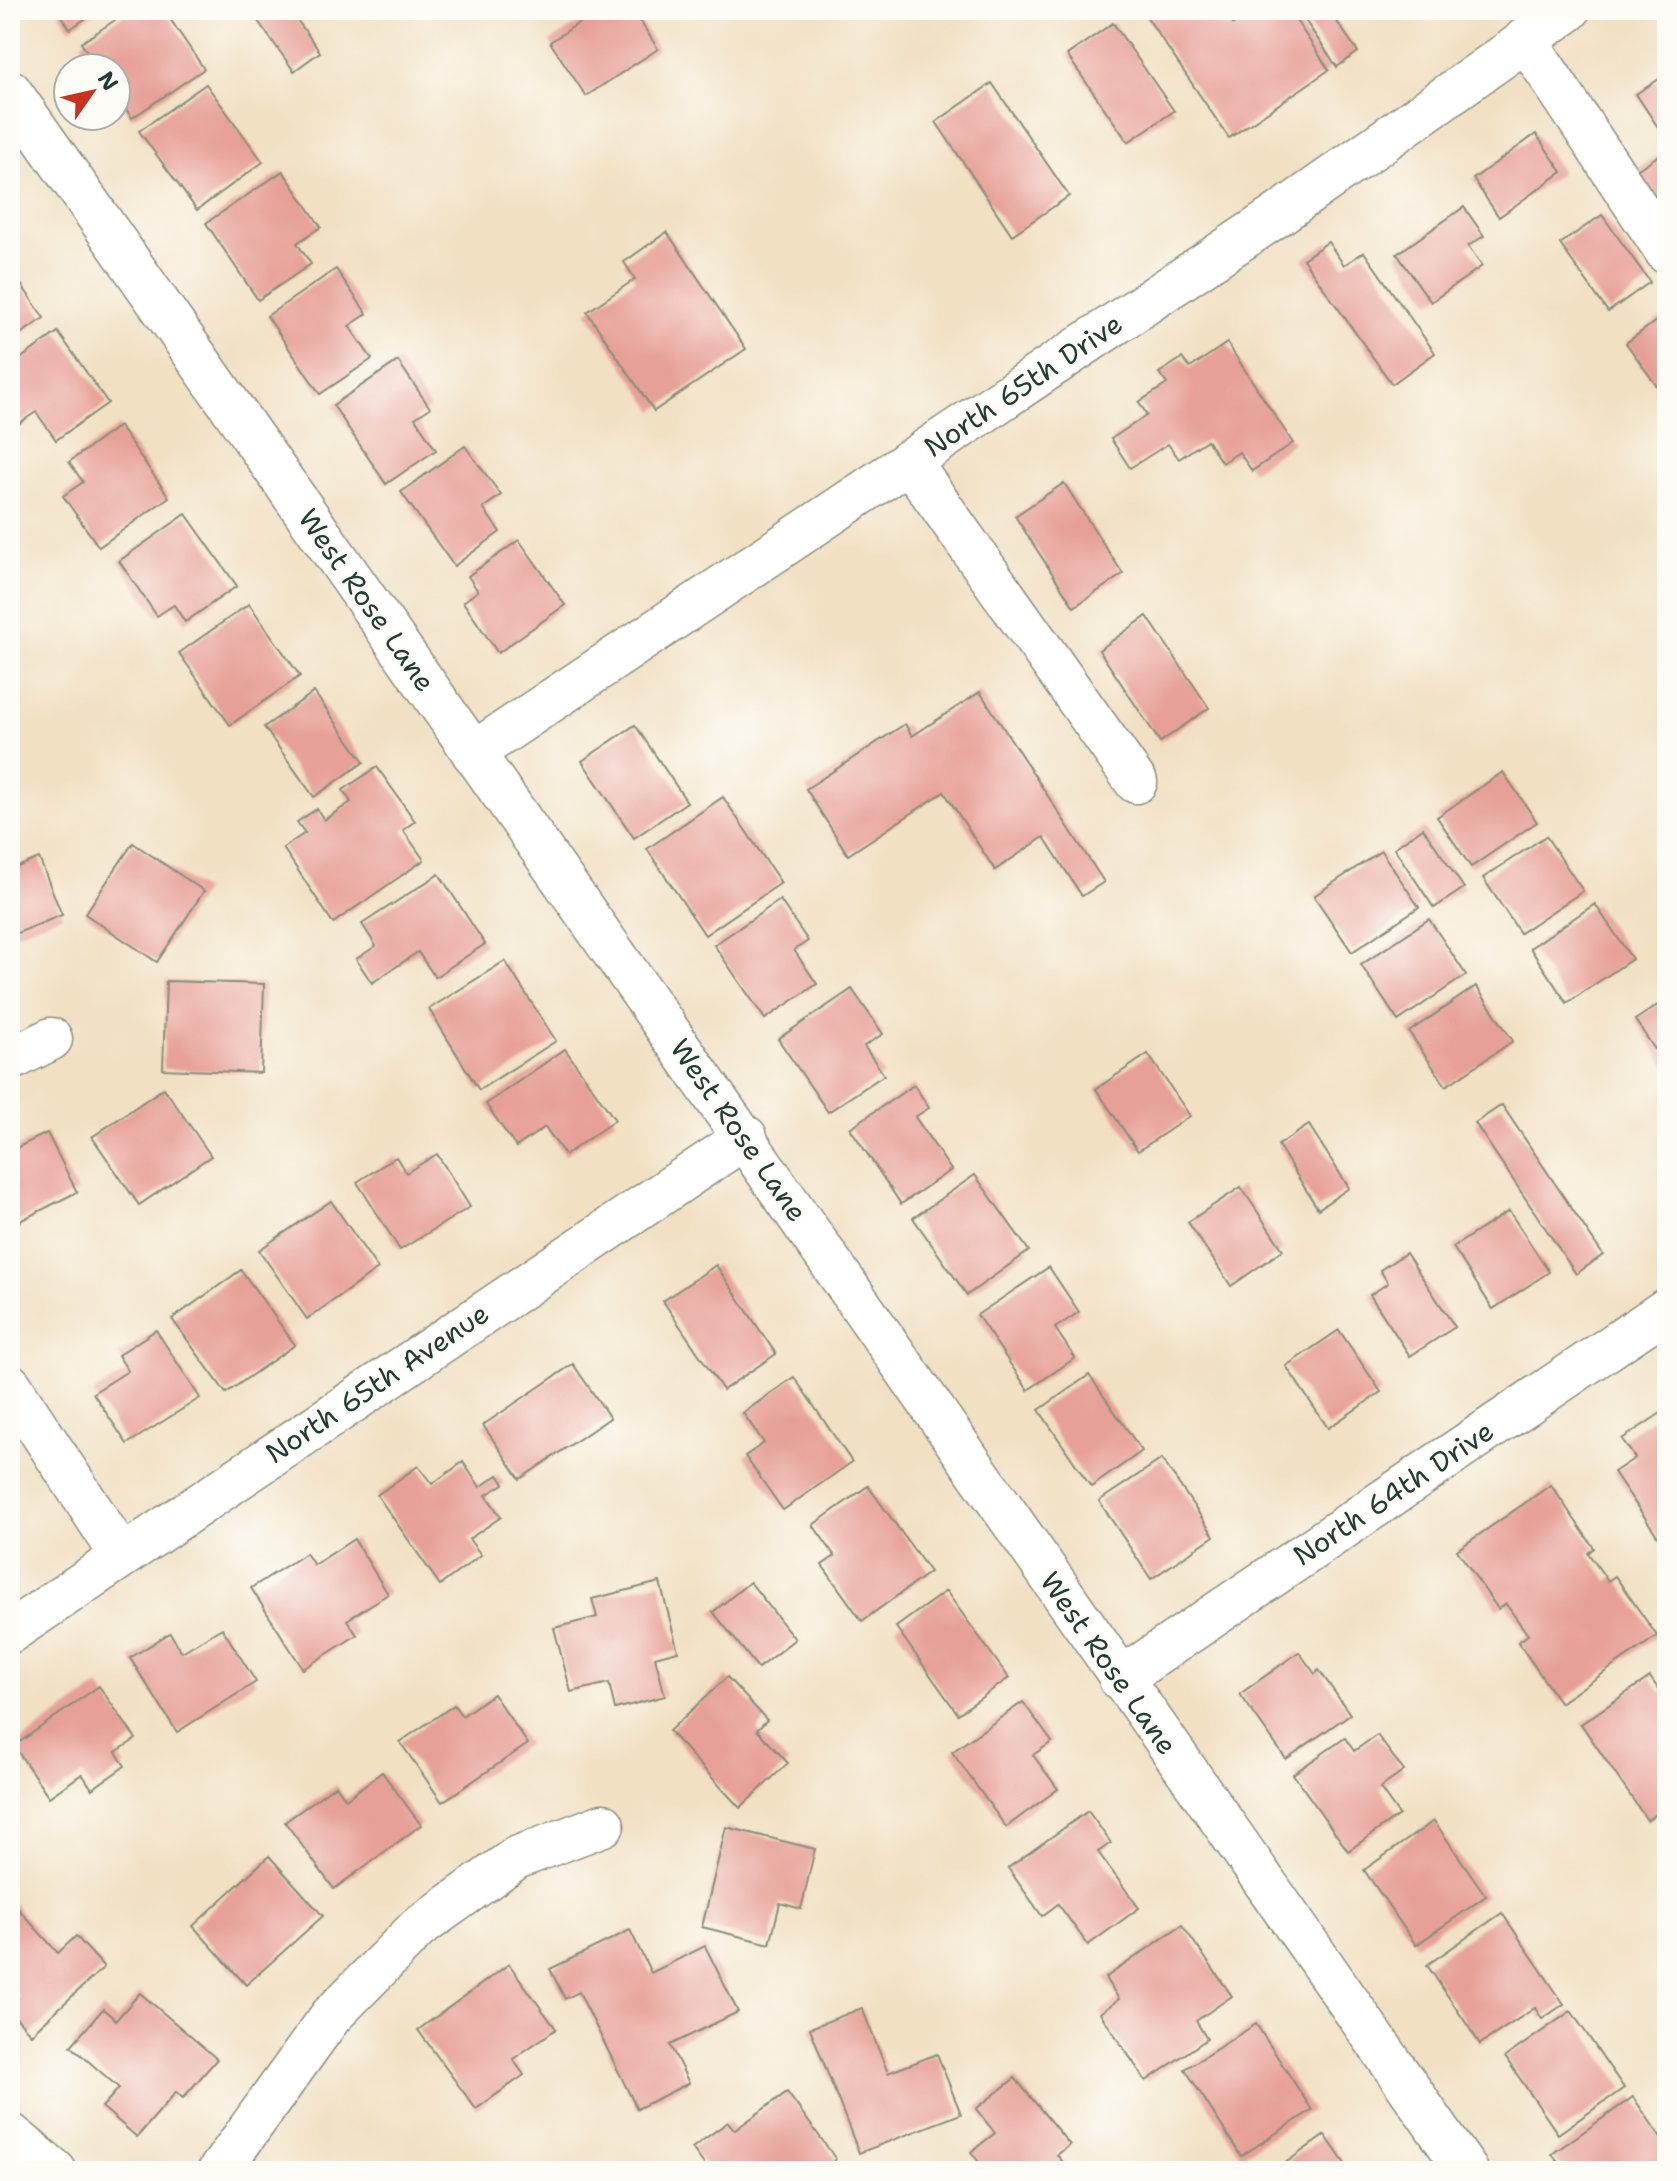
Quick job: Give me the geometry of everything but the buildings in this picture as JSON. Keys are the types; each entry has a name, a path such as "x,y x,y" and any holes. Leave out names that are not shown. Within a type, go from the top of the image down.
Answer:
{"street":[{"name":"North 65th Drive","path":"473,753 1278,215 1569,10"},
{"path":"1525,39 1667,253"},
{"name":"West Rose Lane","path":"10,91 746,1137 1120,1679 1467,2171"},
{"path":"909,461 1136,782"},
{"path":"10,1060 51,1039"},
{"name":"North 65th Avenue","path":"10,1632 746,1137"},
{"name":"North 64th Drive","path":"1120,1679 1667,1309"},
{"path":"10,1385 121,1555"},
{"path":"219,2171 331,2016 418,1928 516,1858 603,1825"},
{"path":"10,2134 55,2171"}]}
